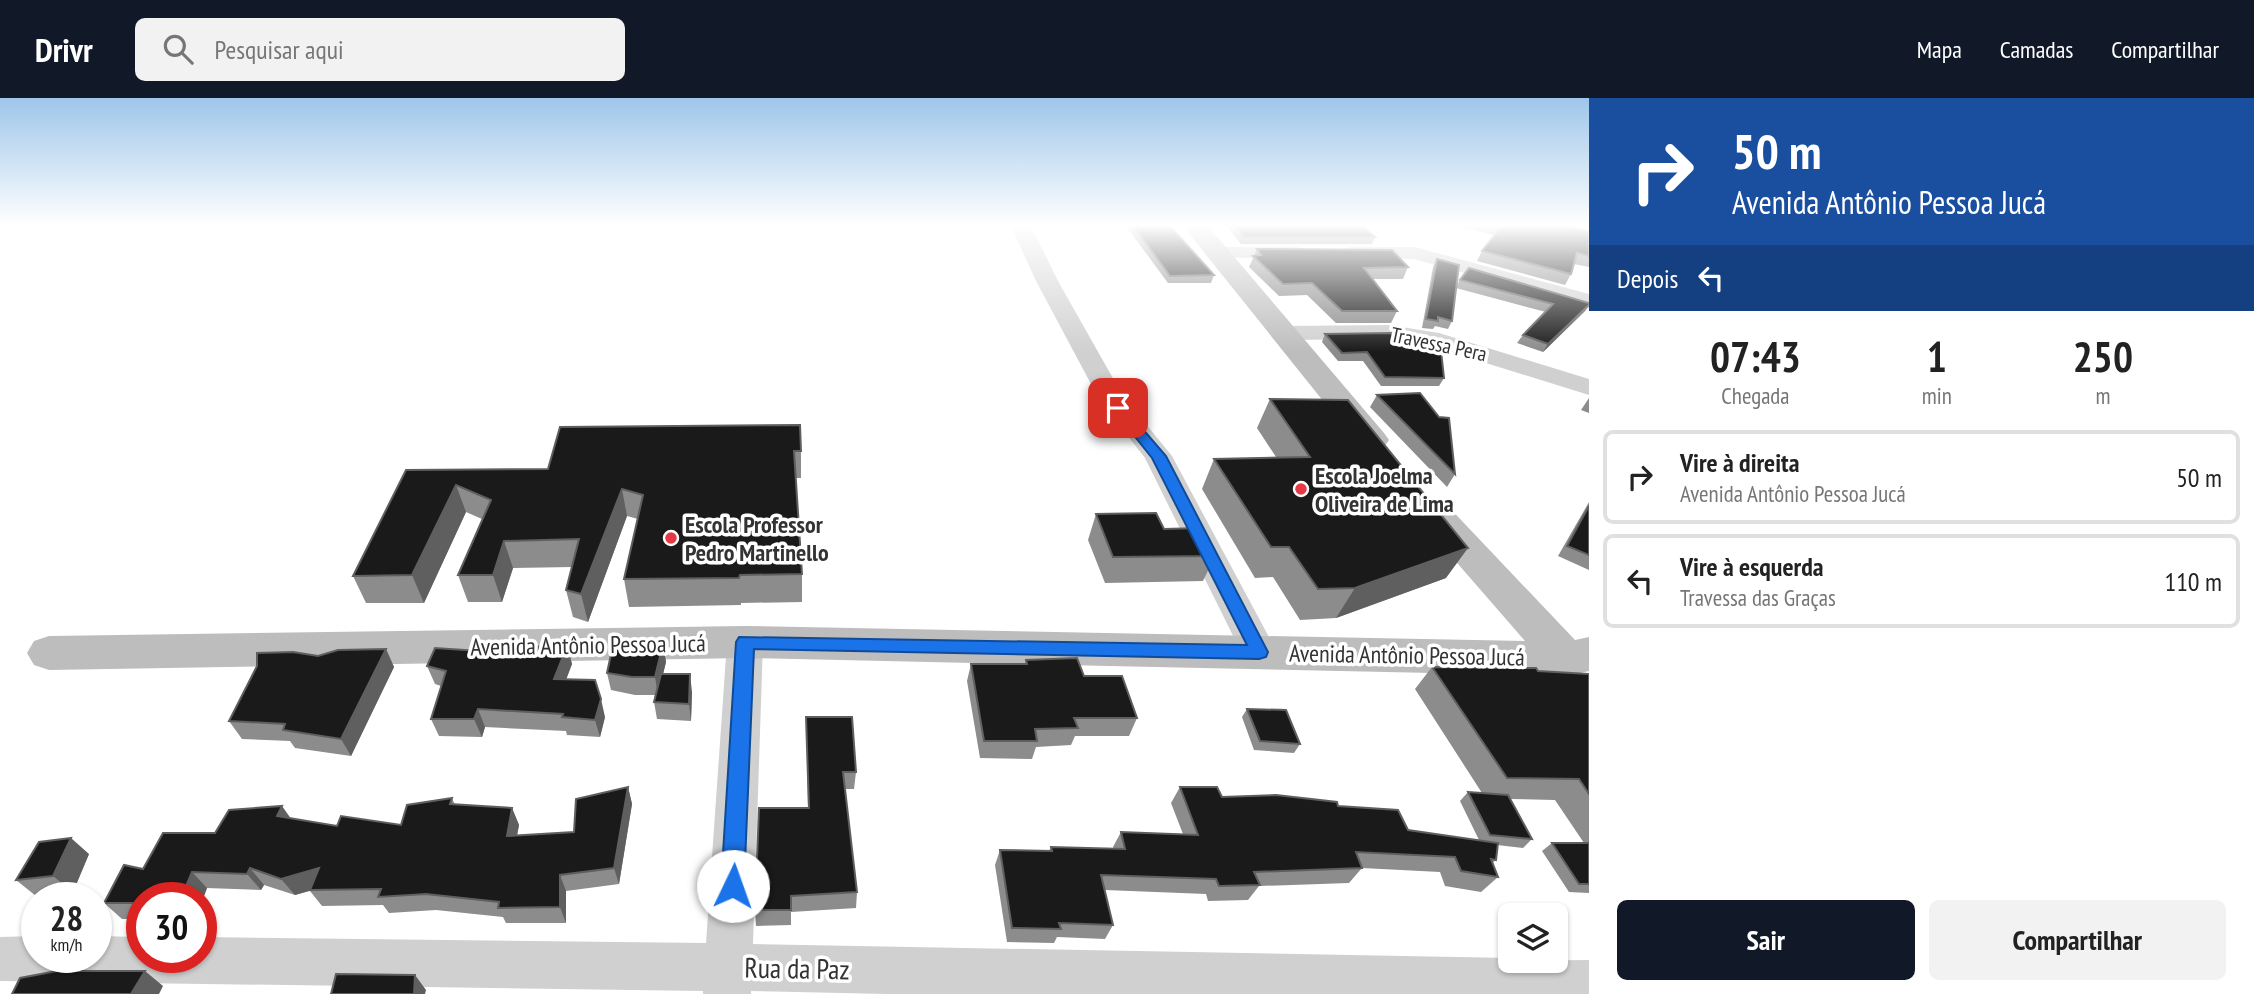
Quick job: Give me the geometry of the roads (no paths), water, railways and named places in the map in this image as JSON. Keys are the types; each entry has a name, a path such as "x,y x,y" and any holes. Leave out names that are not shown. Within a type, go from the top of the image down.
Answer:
{"street":[{"path":"1041,268 1112,399 1158,456 1259,652"},
{"path":"1229,268 1389,460"},
{"path":"1469,268 1589,301"},
{"name":"Travessa Pera","path":"1284,333 1389,332 1431,338 1589,387"},
{"path":"1415,491 1459,544 1577,656"},
{"path":"728,981 745,642"},
{"name":"Avenida Antônio Pessoa Jucá","path":"49,653 745,642 1577,656"},
{"name":"Rua da Paz","path":"5,959 728,981 1379,986 1589,984"}],"place":[{"name":"Escola Joelma Oliveira de Lima","path":"1301,489"},
{"name":"Escola Professor Pedro Martinello","path":"671,538"}]}
